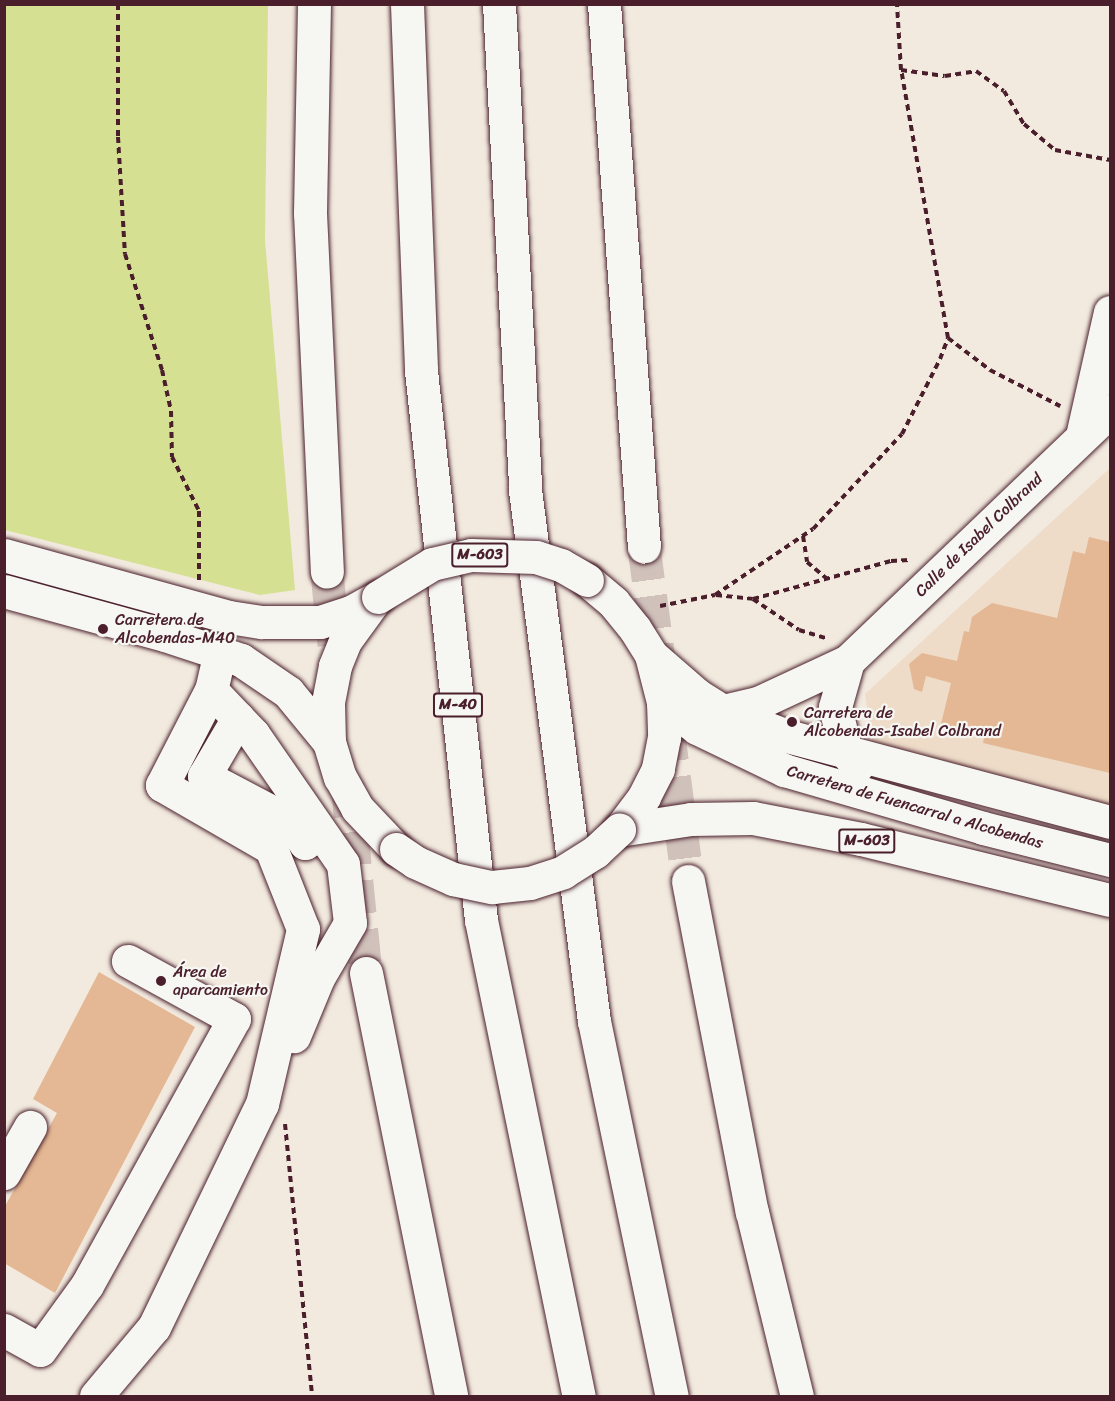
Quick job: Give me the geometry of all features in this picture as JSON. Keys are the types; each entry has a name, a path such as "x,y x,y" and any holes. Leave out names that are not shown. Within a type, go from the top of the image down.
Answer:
{"main road":[{"path":"314,4 310,213 327,572"},
{"name":"M-40","path":"407,4 421,371 481,921 579,1396"},
{"path":"499,4 525,490 594,1021 672,1396"},
{"path":"604,4 644,547"},
{"path":"1076,421 1110,312"},
{"name":"Calle de Isabel Colbrand","path":"723,711 758,703 837,649 1076,421 1110,411"},
{"name":"M-603","path":"4,555 229,617 262,622 320,622 351,612 432,564 471,555 509,553 536,557 561,565 587,580 614,603 651,655 663,702 664,737 658,769 644,797 619,830 595,852 563,872 530,883 501,886 453,879 415,862 396,849 357,808 340,777 329,742 328,702 335,666 345,641 378,597"},
{"name":"M-603","path":"4,591 165,635 219,656 242,660 265,673 288,692 329,742"},
{"path":"837,649 835,707 846,752 859,769 879,783 983,828"},
{"path":"651,655 697,695 723,711 787,736 1110,822"},
{"path":"219,656 211,690 162,785 271,848 303,929 274,1112"},
{"path":"96,1396 154,1327 274,1112 318,978 350,923 343,864 238,718 211,690"},
{"name":"Carretera de Fuencarral a Alcobendas","path":"663,702 698,728 784,770 983,828 1110,860"},
{"path":"238,718 204,776 289,821 305,843 321,832"},
{"name":"M-603","path":"619,830 691,819 753,818 861,839 1110,900"},
{"path":"688,881 752,1212 797,1396"},
{"path":"4,1330 40,1350 87,1285 234,1020 128,961"},
{"path":"366,973 451,1396"},
{"path":"4,1173 30,1127"}],"path":[{"path":"118,4 120,188 126,254 162,370 171,411 172,457 199,511 199,584"},
{"path":"715,595 803,536 859,483 902,434 948,338 901,69 897,4"},
{"path":"901,69 945,76 976,71 1004,91 1024,124 1055,150 1110,160"},
{"path":"948,338 990,370 1057,406 1076,421"},
{"path":"803,536 807,562 828,580"},
{"path":"660,606 715,595 753,599 891,561 909,560"},
{"path":"753,599 799,630 837,649"},
{"path":"274,1112 284,1144 312,1396"}],"shaded area":[{"path":"1110,468 1110,808 873,745 865,694"}],"green space":[{"path":"4,5 268,5 265,240 295,590 260,595 5,530"}],"building":[{"path":"1089,537 1110,542 1110,773 983,743 984,738 940,728 951,683 926,676 922,692 914,689 909,664 922,653 957,661 964,631 969,632 972,617 992,603 1057,618 1073,551 1085,554"},
{"path":"99,972 195,1027 55,1293 4,1263 4,1208 57,1113 33,1099"}],"tunnel":[{"path":"644,547 661,674"},
{"path":"327,572 334,645"},
{"path":"668,728 688,881"},
{"path":"347,783 366,973"}],"place":[{"name":"Carretera de Alcobendas-M40","path":"103,629"},
{"name":"Carretera de Alcobendas-Isabel Colbrand","path":"792,722"},
{"name":"Área de aparcamiento","path":"161,981"}]}
